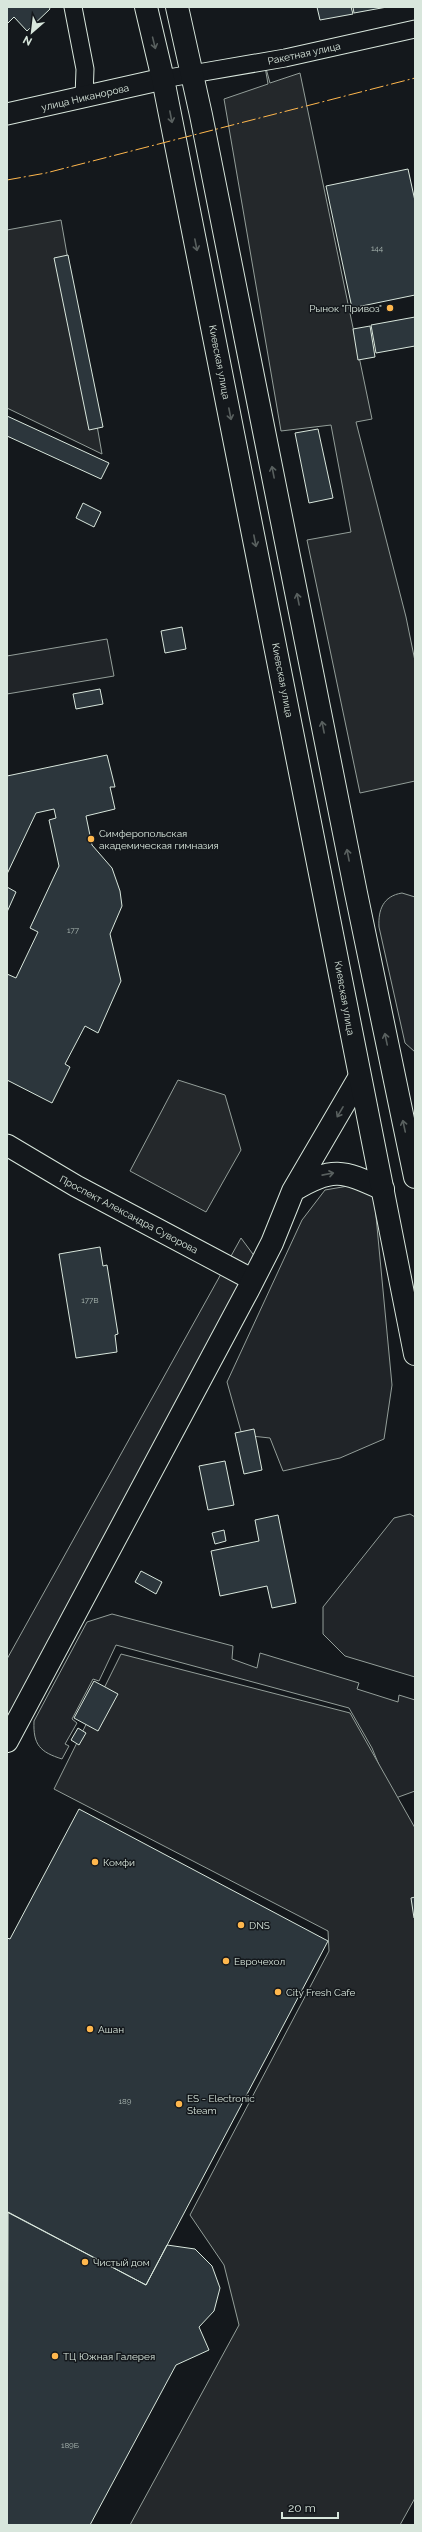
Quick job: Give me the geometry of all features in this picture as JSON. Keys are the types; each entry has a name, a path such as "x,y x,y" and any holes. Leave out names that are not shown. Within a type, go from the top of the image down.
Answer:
{"main road":[{"name":"Киевская улица","path":"146,7 163,79 327,900 359,1078 383,1189 415,1354"},
{"path":"177,7 192,73 356,893 415,1177"},
{"path":"7,1741 253,1280 293,1191 359,1078"},
{"path":"293,1191 317,1176 333,1172 357,1177 383,1189"}],"street":[{"path":"73,7 85,69 84,97"},
{"name":"Ракетная улица","path":"163,79 285,58 415,29"},
{"name":"улица Никанорова","path":"7,114 163,79"},
{"name":"Проспект Александра Суворова","path":"7,1145 76,1186 253,1280"}],"shaded area":[{"path":"264,61 270,83 300,73 372,419 356,422 406,617 415,661 415,781 360,793 307,540 351,532 331,425 281,431 224,99 268,84"},
{"path":"61,220 102,454 7,408 7,230"},
{"path":"107,639 114,676 7,694 7,656"},
{"path":"402,893 415,897 415,1052 405,1043 379,927 383,905 390,897"},
{"path":"178,1080 225,1095 241,1150 206,1212 130,1171"},
{"path":"348,1186 374,1195 392,1385 384,1439 340,1458 283,1471 270,1438 242,1435 227,1382 302,1220 325,1190"},
{"path":"241,1238 258,1261 7,1728 7,1659"},
{"path":"410,1514 415,1517 415,1677 345,1656 323,1634 323,1607 394,1518"},
{"path":"112,1614 233,1646 232,1659 257,1668 260,1653 359,1683 357,1689 398,1702 399,1695 415,1700 415,1791 393,1799 372,1748 349,1708 116,1645 99,1681 93,1679 72,1719 77,1723 65,1744 69,1746 62,1759 48,1753 39,1746 37,1742 34,1721 87,1622"},
{"path":"121,1654 350,1713 415,1828 415,2498 400,2525 130,2525 239,2325 224,2265 190,2215 329,1951 328,1931 54,1789"}],"building":[{"path":"7,7 49,7 50,9 27,31 14,17 7,24"},
{"path":"317,7 351,7 353,14 320,20"},
{"path":"353,7 387,7 354,13"},
{"path":"408,169 415,201 415,295 352,308 326,186"},
{"path":"68,255 103,427 89,430 54,258"},
{"path":"415,317 415,346 376,353 371,325"},
{"path":"370,326 375,357 358,360 353,329"},
{"path":"7,416 109,463 101,479 7,436"},
{"path":"318,429 333,498 309,503 295,433"},
{"path":"83,503 101,512 94,527 76,518"},
{"path":"182,627 186,649 165,653 161,631"},
{"path":"100,689 103,704 76,709 73,694"},
{"path":"107,755 115,787 110,787 115,809 86,816 92,845 112,868 120,891 122,906 110,934 121,981 98,1033 85,1026 65,1064 70,1067 52,1103 7,1080 7,974 16,978 38,932 30,928 59,866 49,820 56,818 54,809 36,813 7,874 7,776"},
{"path":"7,887 16,892 7,912"},
{"path":"100,1247 103,1266 107,1265 118,1334 115,1335 117,1352 76,1358 59,1254"},
{"path":"254,1429 262,1470 244,1474 235,1433"},
{"path":"225,1461 234,1505 208,1510 199,1466"},
{"path":"278,1515 296,1603 272,1608 267,1586 220,1596 211,1551 259,1541 255,1520"},
{"path":"224,1530 226,1541 215,1544 212,1533"},
{"path":"141,1571 162,1582 156,1594 135,1582"},
{"path":"94,1681 118,1694 98,1731 74,1718"},
{"path":"78,1728 86,1733 79,1745 71,1740"},
{"path":"79,1809 328,1941 146,2285 7,2212 7,1938 10,1939"},
{"path":"415,1897 415,1918 414,1918 411,1898"},
{"path":"8,2212 146,2285 167,2245 195,2249 212,2266 220,2288 214,2311 199,2327 209,2350 176,2365 90,2525 7,2525"}],"power":[{"path":"7,180 46,173 415,78"}],"place":[{"name":"Рынок \"Привоз\"","path":"390,308"},
{"name":"Симферопольская академическая гимназия","path":"91,839"},
{"name":"Комфи","path":"95,1862"},
{"name":"DNS","path":"241,1925"},
{"name":"Еврочехол","path":"226,1961"},
{"name":"City Fresh Cafe","path":"278,1992"},
{"name":"Ашан","path":"90,2029"},
{"name":"ES - Electronic Steam","path":"179,2104"},
{"name":"Чистый дом","path":"85,2262"},
{"name":"ТЦ Южная Галерея","path":"55,2356"}]}
